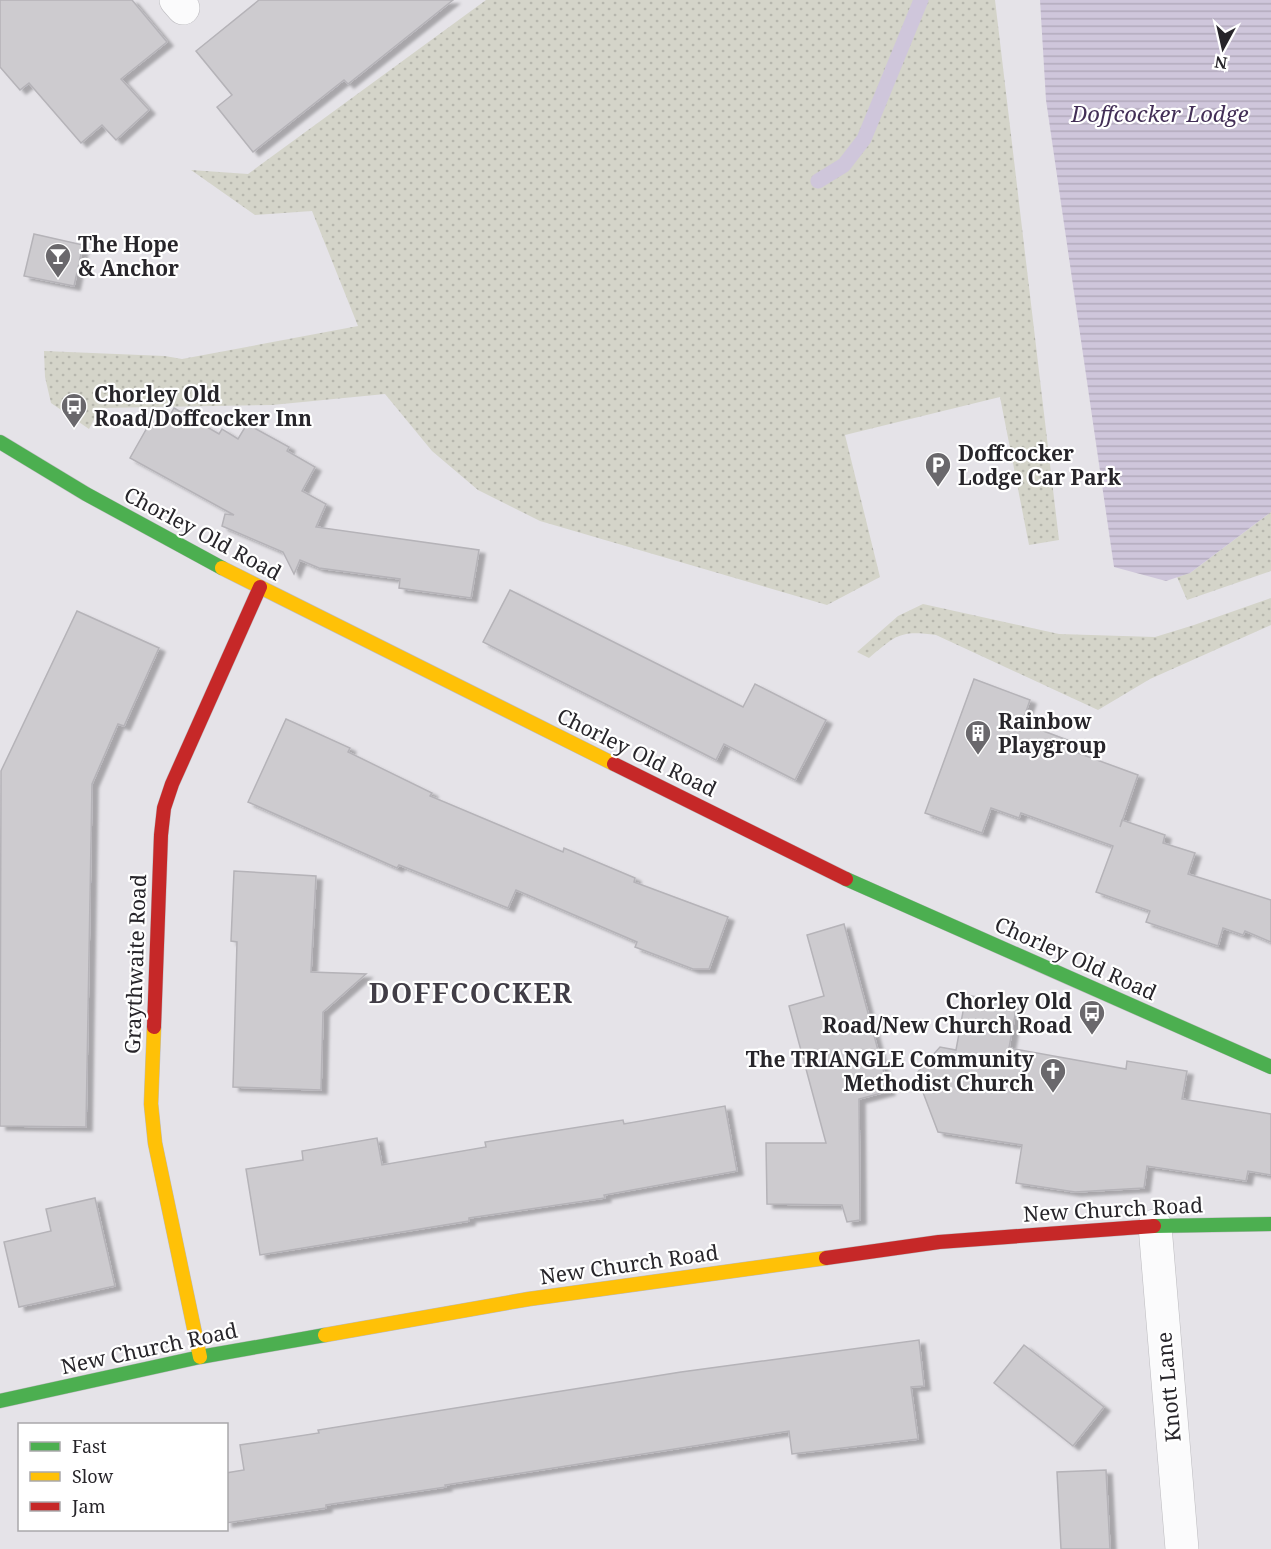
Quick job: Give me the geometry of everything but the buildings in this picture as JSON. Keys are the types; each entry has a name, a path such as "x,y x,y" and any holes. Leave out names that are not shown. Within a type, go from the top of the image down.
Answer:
{"street":[{"name":"Chorley Old Road","path":"0,442 92,498 260,587 865,888 1271,1067"},
{"name":"Graythwaite Road","path":"200,1357 155,1143 151,1104 160,835 164,808 172,784 260,587"},
{"name":"New Church Road","path":"0,1401 200,1357 529,1299 939,1242 1155,1226 1271,1224"},
{"name":"Knott Lane","path":"1155,1226 1182,1549"}],"shaded area":[{"path":"486,0 995,0 1059,540 1029,545 1000,397 845,435 880,577 827,605 540,521 478,490 432,451 385,394 272,405 100,408 89,429 51,403 45,377 44,351 165,356 182,359 358,326 312,211 255,215 191,170 248,174"},
{"path":"1271,512 1271,571 1187,600 1177,577 1190,573"},
{"path":"1271,598 1271,625 1150,679 1098,710 936,635 914,633 899,636 869,658 857,652 898,616 923,604 1059,634 1155,637"}],"water":[{"name":"Doffcocker Lodge","path":"1040,0 1271,0 1271,512 1190,573 1166,581 1114,567 1046,100"}],"waterway":[{"path":"818,181 844,165 864,139 921,0"}],"traffic: fast":[{"path":"0,442 86,494 222,568"},
{"path":"846,879 1271,1067"},
{"path":"1154,1226 1271,1224"},
{"path":"0,1401 200,1357 325,1335"}],"traffic: slow":[{"path":"222,568 614,764"},
{"path":"154,1027 151,1104 155,1143 200,1357"},
{"path":"325,1335 529,1299 826,1258"}],"traffic: jam":[{"path":"154,1027 164,808 172,784 260,587"},
{"path":"614,764 846,879"},
{"path":"826,1258 939,1242 1154,1226"}],"place":[{"name":"The Hope & Anchor","path":"58,279"},
{"name":"Chorley Old Road/Doffcocker Inn","path":"74,429"},
{"name":"Doffcocker Lodge Car Park","path":"938,488"},
{"name":"Rainbow Playgroup","path":"978,756"},
{"name":"Chorley Old Road/New Church Road","path":"1092,1036"},
{"name":"The TRIANGLE Community Methodist Church","path":"1053,1094"}],"district":[{"name":"DOFFCOCKER","path":"471,992"}]}
